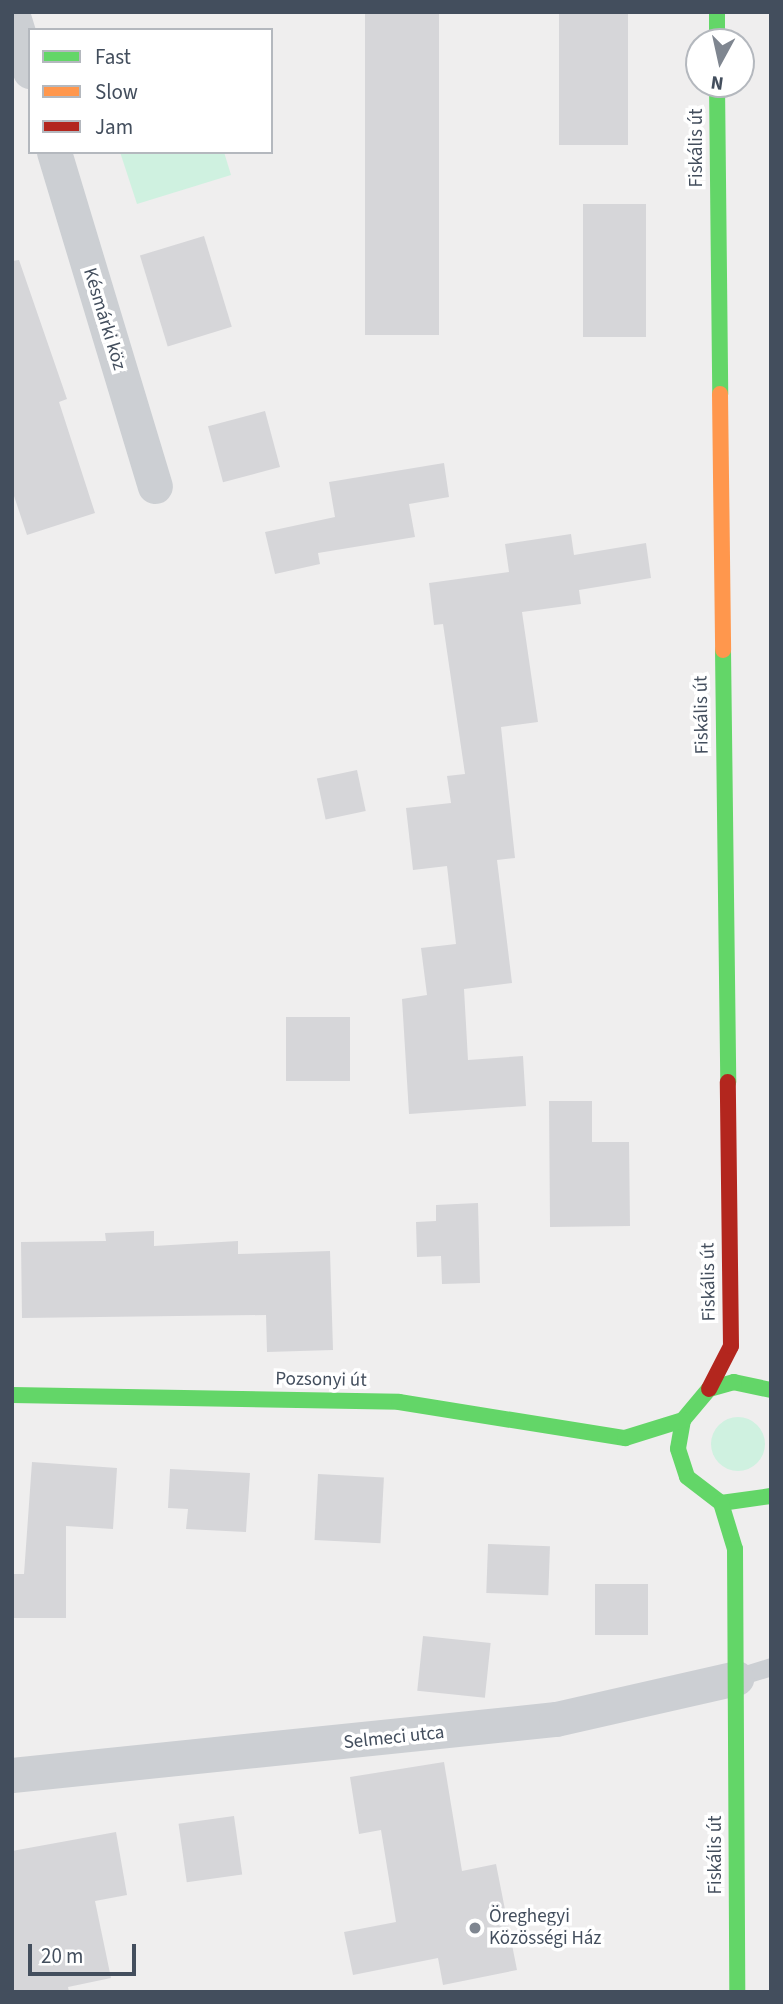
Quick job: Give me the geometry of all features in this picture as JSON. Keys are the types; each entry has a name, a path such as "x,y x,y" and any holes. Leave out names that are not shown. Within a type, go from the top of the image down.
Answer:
{"street":[{"path":"12,13 28,65"},
{"name":"Fiskális út","path":"683,1420 709,1390 730,1346 717,98"},
{"name":"Késmárki köz","path":"55,154 155,486"},
{"name":"Fiskális út","path":"730,1346 765,1387"},
{"path":"709,1390 734,1382 765,1387"},
{"name":"Pozsonyi út","path":"12,1395 399,1402 625,1438 646,1451"},
{"path":"683,1420 678,1449 687,1477"},
{"name":"Pozsonyi út","path":"625,1438 683,1420"},
{"path":"667,1464 721,1503 758,1509"},
{"name":"Fiskális út","path":"721,1503 735,1549 737,1992"},
{"name":"Fiskális út","path":"735,1549 758,1509"},
{"name":"Selmeci utca","path":"12,1776 543,1720 681,1695 736,1678"}],"lane":[{"name":"Selmeci utca","path":"736,1678 771,1667"}],"green space":[{"path":"121,154 225,154 231,175 137,204"},
{"path":"738,1417 757,1425 765,1444 757,1463 738,1471 719,1463 711,1444 719,1425"}],"building":[{"path":"365,12 439,12 439,335 365,335"},
{"path":"559,12 628,12 628,145 559,145"},
{"path":"583,204 646,204 646,337 583,337"},
{"path":"204,236 232,327 168,346 140,256"},
{"path":"19,260 67,399 59,402 95,513 27,535 12,490 12,261"},
{"path":"265,411 280,467 223,482 208,426"},
{"path":"444,463 449,497 409,504 415,537 318,553 320,564 275,574 265,532 335,517 329,482"},
{"path":"571,534 574,555 646,543 651,578 579,590 581,604 522,612 538,722 501,727 515,858 497,860 512,983 464,989 468,1060 523,1056 526,1106 409,1114 402,999 427,995 421,948 456,944 447,866 413,870 406,808 451,803 447,776 465,774 443,624 434,625 429,583 509,572 505,544"},
{"path":"357,770 366,811 326,820 317,779"},
{"path":"286,1017 350,1017 350,1081 286,1081"},
{"path":"549,1101 592,1101 592,1142 629,1142 630,1226 550,1227"},
{"path":"478,1203 480,1283 442,1284 441,1256 417,1257 416,1222 436,1221 436,1205"},
{"path":"154,1231 154,1246 238,1241 238,1254 330,1251 333,1350 267,1352 266,1315 22,1318 21,1242 106,1241 105,1233"},
{"path":"32,1462 117,1468 113,1529 66,1526 66,1618 12,1618 12,1574 24,1574"},
{"path":"170,1469 250,1473 246,1532 186,1529 188,1509 168,1508"},
{"path":"318,1474 384,1477 380,1543 315,1540"},
{"path":"488,1544 550,1546 548,1595 486,1593"},
{"path":"595,1584 648,1584 648,1635 595,1635"},
{"path":"423,1636 491,1643 485,1698 417,1691"},
{"path":"444,1762 462,1871 496,1864 517,1970 443,1985 438,1958 353,1975 344,1932 396,1922 381,1830 359,1834 350,1777"},
{"path":"234,1816 242,1874 187,1882 179,1824"},
{"path":"116,1832 127,1895 95,1901 111,1978 68,1987 69,1992 12,1992 12,1851"}],"traffic: fast":[{"path":"717,12 717,28"},
{"path":"717,98 720,394"},
{"path":"723,650 728,1082"},
{"path":"771,1390 734,1382 709,1389 683,1420 678,1449 687,1477 721,1503 771,1496"},
{"path":"12,1395 399,1402 625,1438 683,1420"},
{"path":"721,1503 735,1549 737,1992"}],"traffic: slow":[{"path":"720,394 723,650"}],"traffic: jam":[{"path":"709,1389 731,1346 728,1082"}],"place":[{"name":"Öreghegyi Közösségi Ház","path":"475,1928"}]}
